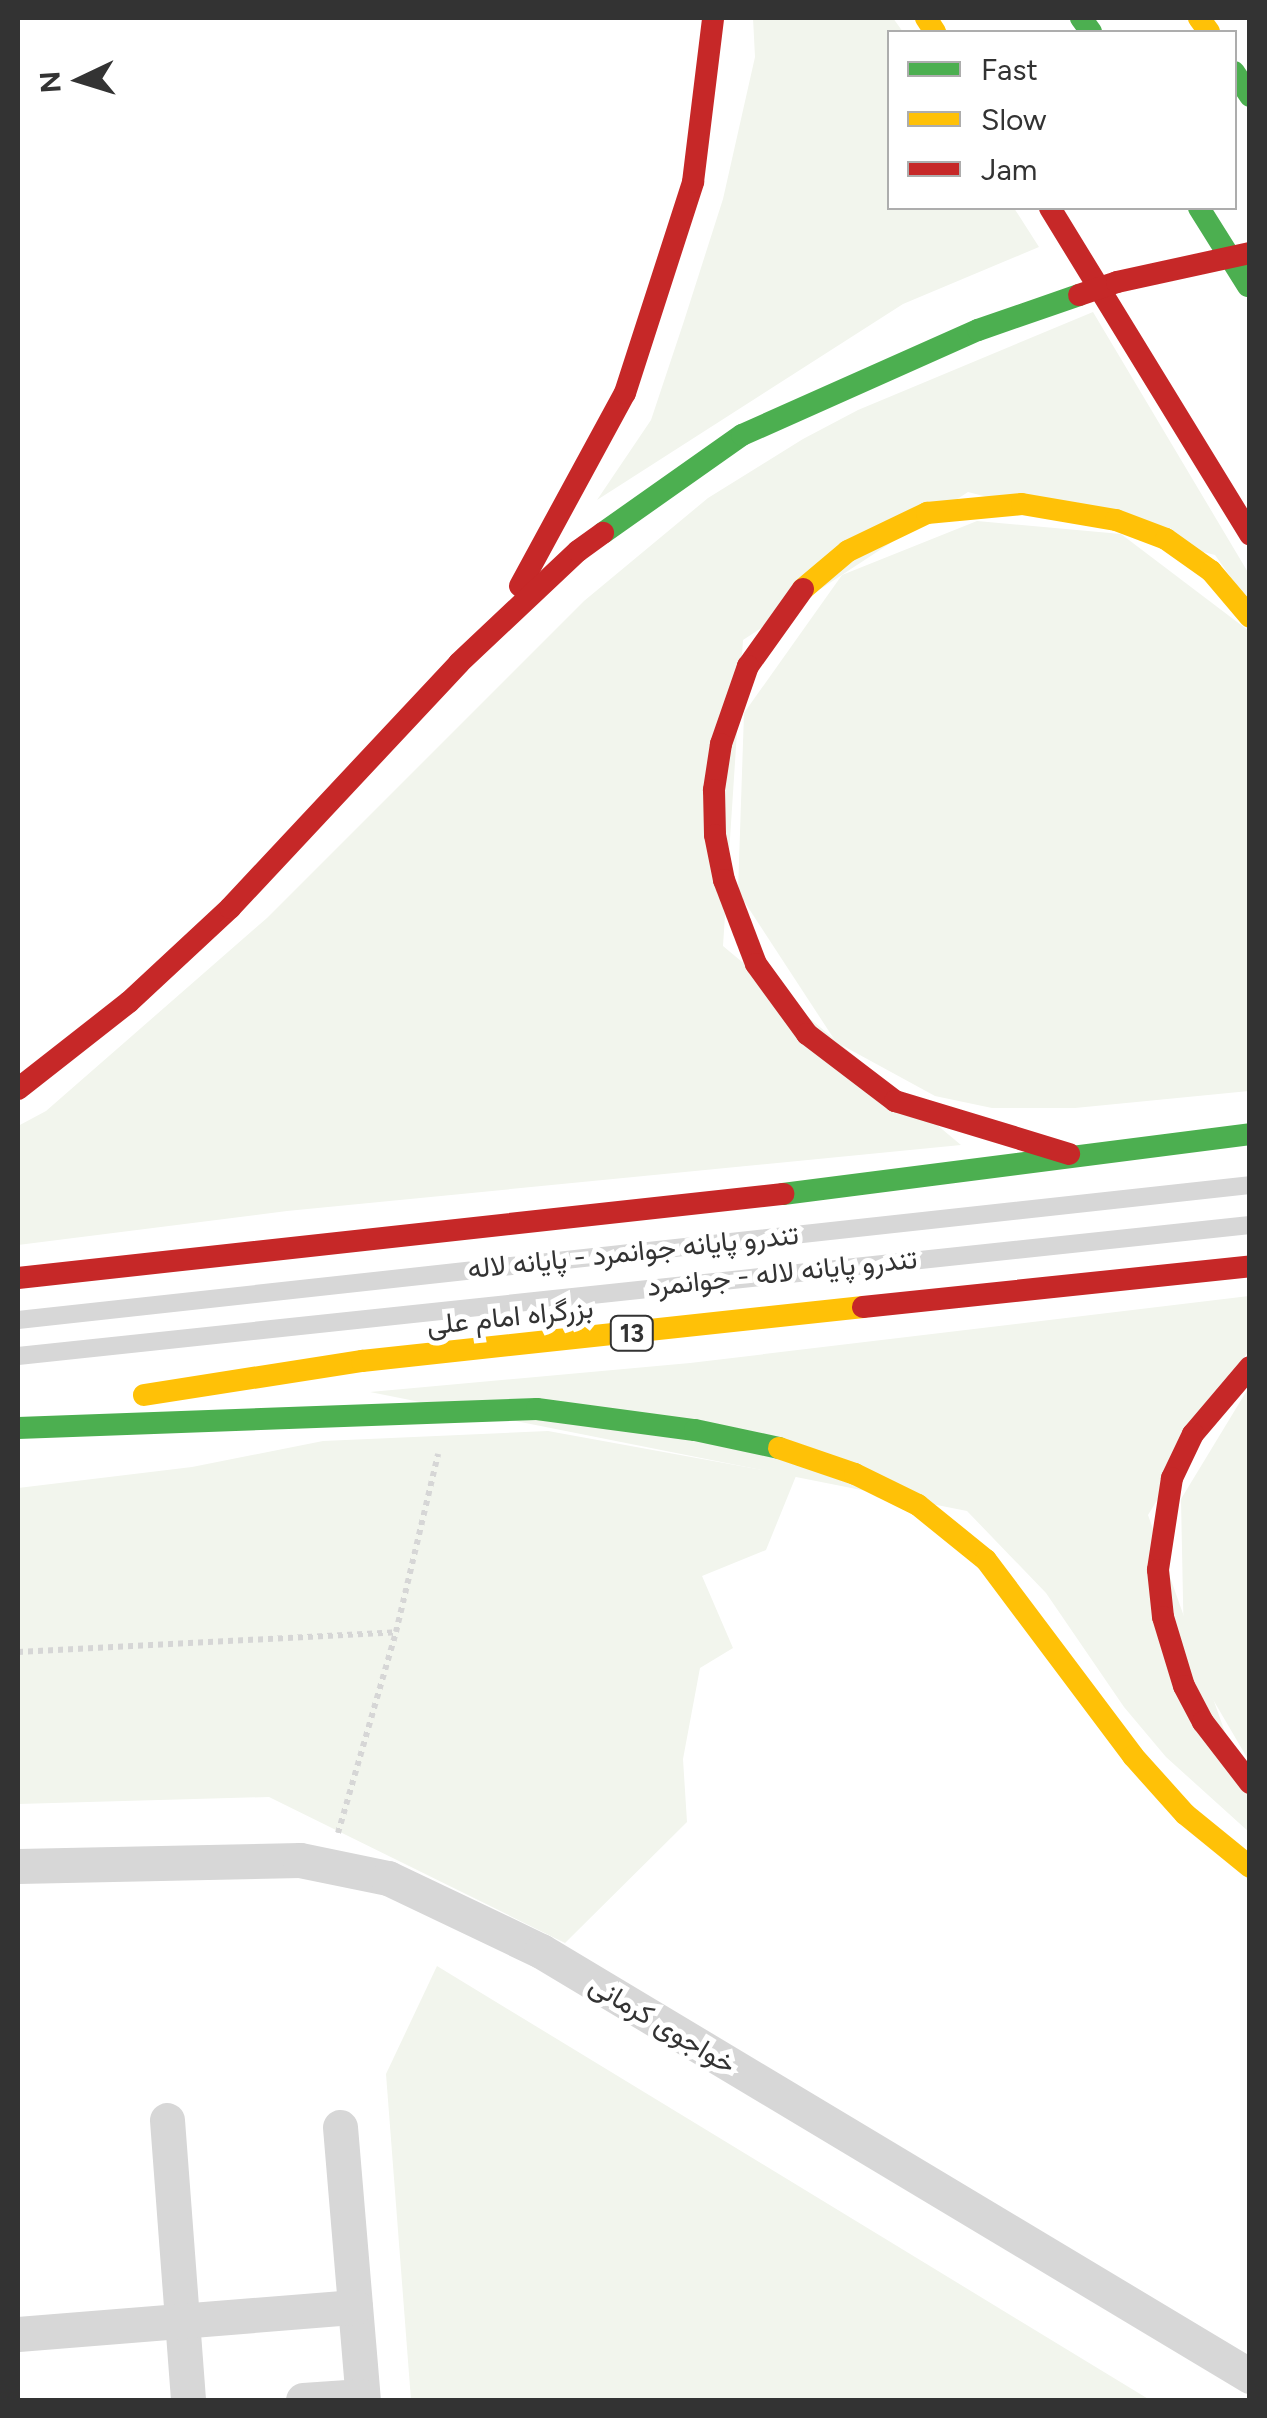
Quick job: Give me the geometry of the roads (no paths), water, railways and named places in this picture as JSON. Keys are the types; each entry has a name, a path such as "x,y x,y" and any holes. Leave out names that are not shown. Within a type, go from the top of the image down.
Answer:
{"main road":[{"path":"498,627 625,392 693,182 714,18"},
{"path":"1051,210 1250,534"},
{"path":"1201,210 1250,288"},
{"path":"18,1089 129,1002 230,908 498,627 578,551 742,435 978,330 1117,282 1250,253"},
{"path":"1069,1154 895,1101 808,1034 756,964 724,880 714,805 721,744 748,666 790,604 848,551 886,529 927,513 1022,504 1116,520 1166,539 1210,571 1250,616"},
{"path":"18,1278 470,1225 897,1183 1069,1154 1250,1134"},
{"name":"بزرگراه امام علی","path":"18,1415 362,1361 1250,1266"},
{"path":"1250,1367 1193,1434 1172,1478 1158,1570 1162,1617 1184,1686 1203,1722 1250,1783"},
{"path":"18,1428 318,1420 449,1408 537,1409 781,1448 855,1474 918,1505 986,1560 1134,1756 1185,1814 1250,1866"}],"street":[{"name":"خواجوی کرمانی","path":"18,1866 300,1860 388,1878 541,1951 1250,2376"},
{"path":"167,2120 188,2400"},
{"path":"303,2400 362,2398 340,2127"},
{"path":"18,2334 355,2306"}],"lane":[{"name":"تندرو پایانه جوانمرد - پایانه لاله","path":"18,1320 1250,1185"},
{"name":"تندرو پایانه لاله - جوانمرد","path":"18,1356 1250,1225"}]}
